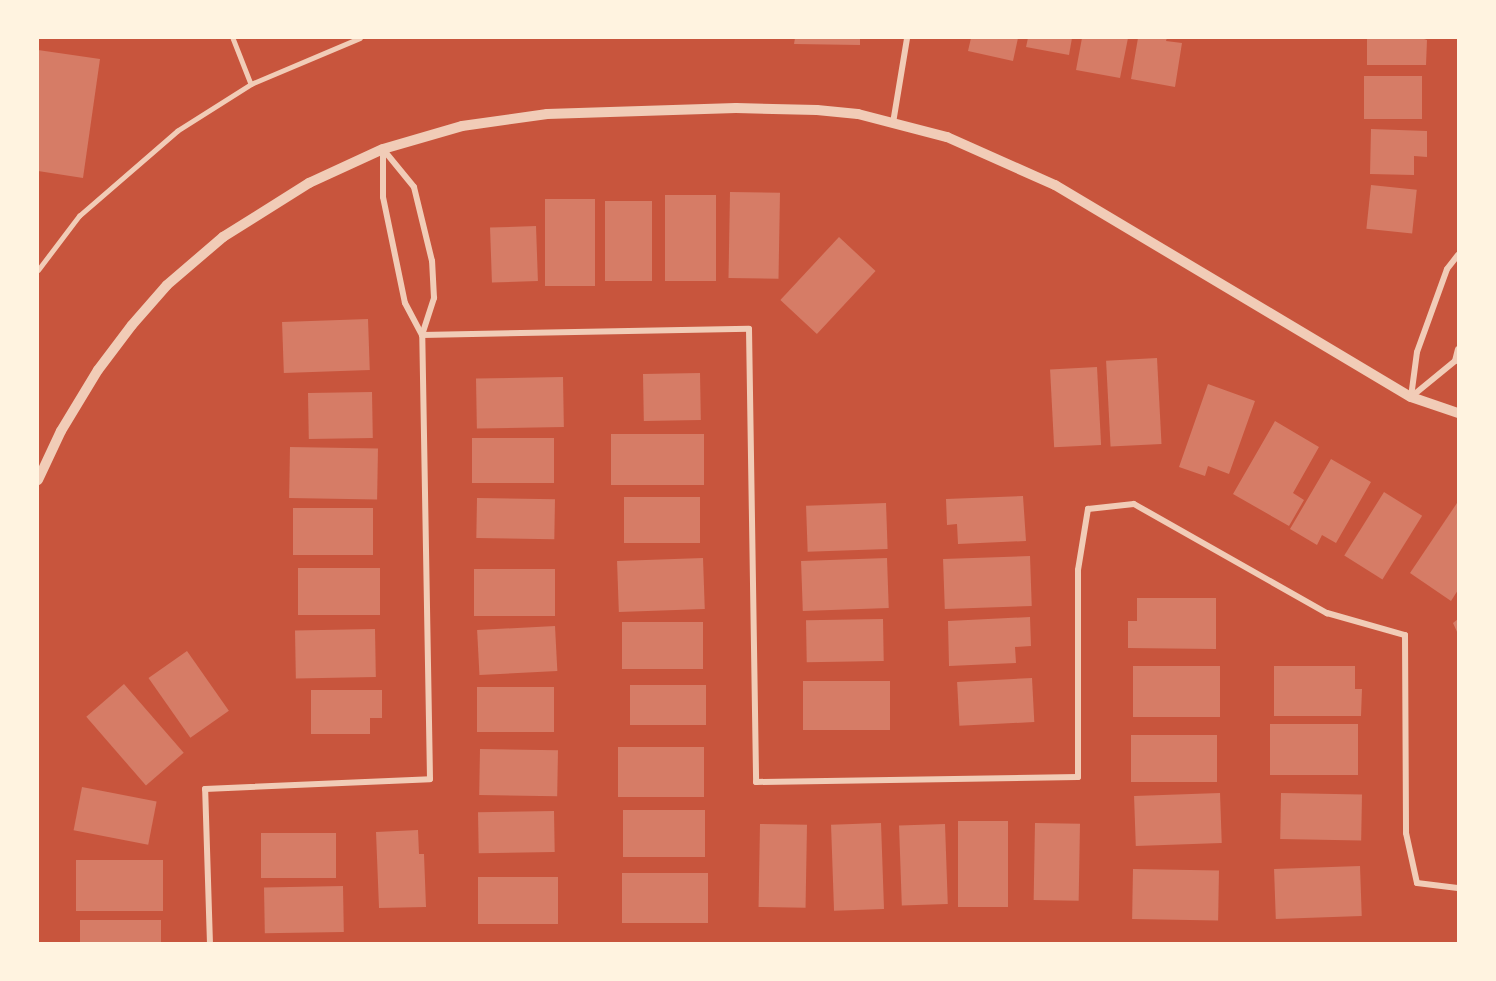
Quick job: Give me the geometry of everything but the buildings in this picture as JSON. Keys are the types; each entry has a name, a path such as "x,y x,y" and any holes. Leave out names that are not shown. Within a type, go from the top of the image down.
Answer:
{"street":[{"path":"893,123 907,38"},
{"path":"38,480 61,431 98,370 167,285 223,237 309,183 383,149 462,126 547,114 794,110 858,114 947,137 1024,169 1411,397 1458,413"},
{"path":"210,944 205,789 430,779 422,335 434,298 427,235 414,187 383,149"},
{"path":"383,149 383,197 405,303 422,335"},
{"path":"1411,397 1417,352 1447,269 1458,255"},
{"path":"422,335 749,329 756,782 1078,777 1078,570 1088,509 1134,504 1327,613 1405,636 1406,833 1417,883 1458,888"},
{"path":"1411,397 1455,361 1458,349"}],"lane":[{"path":"233,38 251,84"},
{"path":"38,270 79,216 177,131 251,84 360,38"}]}
